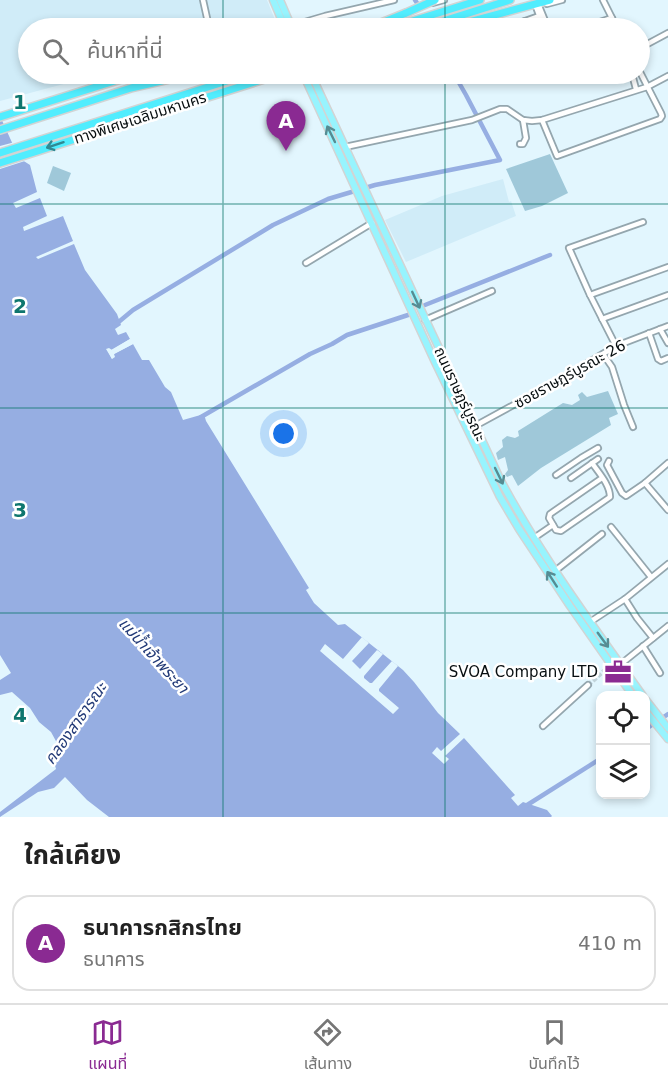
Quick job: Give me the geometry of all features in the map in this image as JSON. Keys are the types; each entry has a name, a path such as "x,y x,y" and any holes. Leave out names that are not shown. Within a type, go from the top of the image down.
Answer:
{"highway":[{"path":"393,18 435,0"},
{"path":"422,18 480,0"},
{"path":"453,18 510,0"},
{"path":"484,18 550,0"},
{"path":"0,117 105,84"},
{"path":"0,130 146,84"},
{"name":"ทางพิเศษเฉลิมมหานคร","path":"0,153 217,84"},
{"name":"ทางพิเศษเฉลิมมหานคร","path":"0,163 249,84"}],"main road":[{"path":"273,0 283,18"},
{"path":"280,0 286,18"},
{"name":"ถนนราษฎร์บูรณะ","path":"307,84 425,320 506,489 555,571 640,691"},
{"name":"ถนนราษฎร์บูรณะ","path":"316,84 345,147 372,223 434,360 500,497 553,581 630,691"},
{"path":"650,711 668,728"},
{"path":"650,712 668,739"}],"street":[{"path":"203,0 207,18"},
{"path":"319,18 394,0"},
{"path":"388,18 444,0"},
{"path":"495,18 562,0"},
{"path":"603,0 612,18"},
{"path":"533,18 539,16 538,6"},
{"path":"538,6 542,18"},
{"path":"650,42 668,33"},
{"path":"345,147 472,120 503,109 523,120 542,120 647,87 668,75"},
{"path":"635,84 636,89"},
{"path":"542,120 557,156 660,119 661,113 645,84"},
{"path":"661,113 668,109"},
{"path":"520,144 525,142 526,138 523,120"},
{"path":"616,346 568,248 643,222"},
{"path":"306,263 372,223"},
{"path":"590,295 666,268 668,275"},
{"path":"425,320 492,291"},
{"path":"602,319 668,295"},
{"name":"ซอยราษฎร์บูรณะ 26","path":"475,426 616,346 668,326"},
{"path":"660,329 668,343"},
{"path":"649,333 658,359 661,361 668,358"},
{"path":"603,354 614,369 616,382 633,427"},
{"path":"556,475 598,448"},
{"path":"571,478 598,459"},
{"path":"609,461 607,465 625,496 645,483 668,463"},
{"path":"592,463 602,477 610,497 558,531 549,518 550,514 602,477"},
{"path":"645,483 668,510"},
{"path":"534,538 553,525"},
{"path":"611,528 651,578"},
{"path":"555,571 602,534"},
{"path":"590,622 624,599 668,564"},
{"path":"624,599 653,638"},
{"path":"621,664 668,626"},
{"path":"643,646 660,673"},
{"path":"605,670 611,664"},
{"path":"543,726 588,685"}],"shaded area":[{"path":"0,0 267,0 274,18 18,18 18,84 64,84 0,101"},
{"path":"550,154 568,193 542,206 525,211 506,169"},
{"path":"53,166 71,173 64,191 47,183"},
{"path":"503,179 509,202 511,201 516,216 406,262 385,220 442,196"},
{"path":"608,391 618,414 609,418 611,425 541,468 518,486 512,475 507,477 505,457 498,460 496,453 503,447 502,440 507,436 515,438 519,436 518,431 563,403 572,405 580,400 578,395 582,392 587,397"}],"water":[{"path":"0,116 19,158 30,165 37,192 13,203 16,208 40,198 47,216 23,227 24,231 63,216 73,241 36,257 38,259 74,244 85,270 117,314 121,325 115,329 118,335 126,332 130,339 111,350 107,349 112,359 114,354 133,344 142,360 149,360 165,387 171,392 183,420 204,414 206,421 309,588 306,590 314,603 338,625 345,624 403,670 438,713 460,734 441,751 437,747 432,753 444,764 449,759 445,756 464,738 515,795 511,798 518,806 523,802 547,810 551,817 109,817 87,800 65,777 54,788 38,792 0,817 0,812 56,769 53,758 57,743 51,732 39,722 30,708 12,692 0,695 0,680 11,673 0,655"}],"pier":[{"path":"15,142 21,156 28,160 0,169 0,146"},
{"path":"130,339 133,344 114,354 115,357 112,359 106,349 112,350"},
{"path":"362,637 369,643 352,661 360,669 377,650 383,654 364,676 370,683 392,661 398,666 379,689 399,708 393,714 320,651 325,644 343,659"}],"waterway":[{"path":"115,325 133,310 273,225 328,199 375,185 500,160 460,84"},
{"path":"425,305 550,255"},
{"path":"201,417 347,335 408,315"},
{"path":"650,726 668,714"},
{"path":"524,807 596,762"}],"tunnel":[{"path":"588,685 605,670"}],"place":[{"name":"ธนาคารกสิกรไทย","path":"286,151"},
{"name":"SVOA Company LTD","path":"618,672"}],"water label":[{"name":"แม่น้ำเจ้าพระยา","path":"154,655"},
{"name":"คลองสาธารณะ","path":"75,723"}]}
